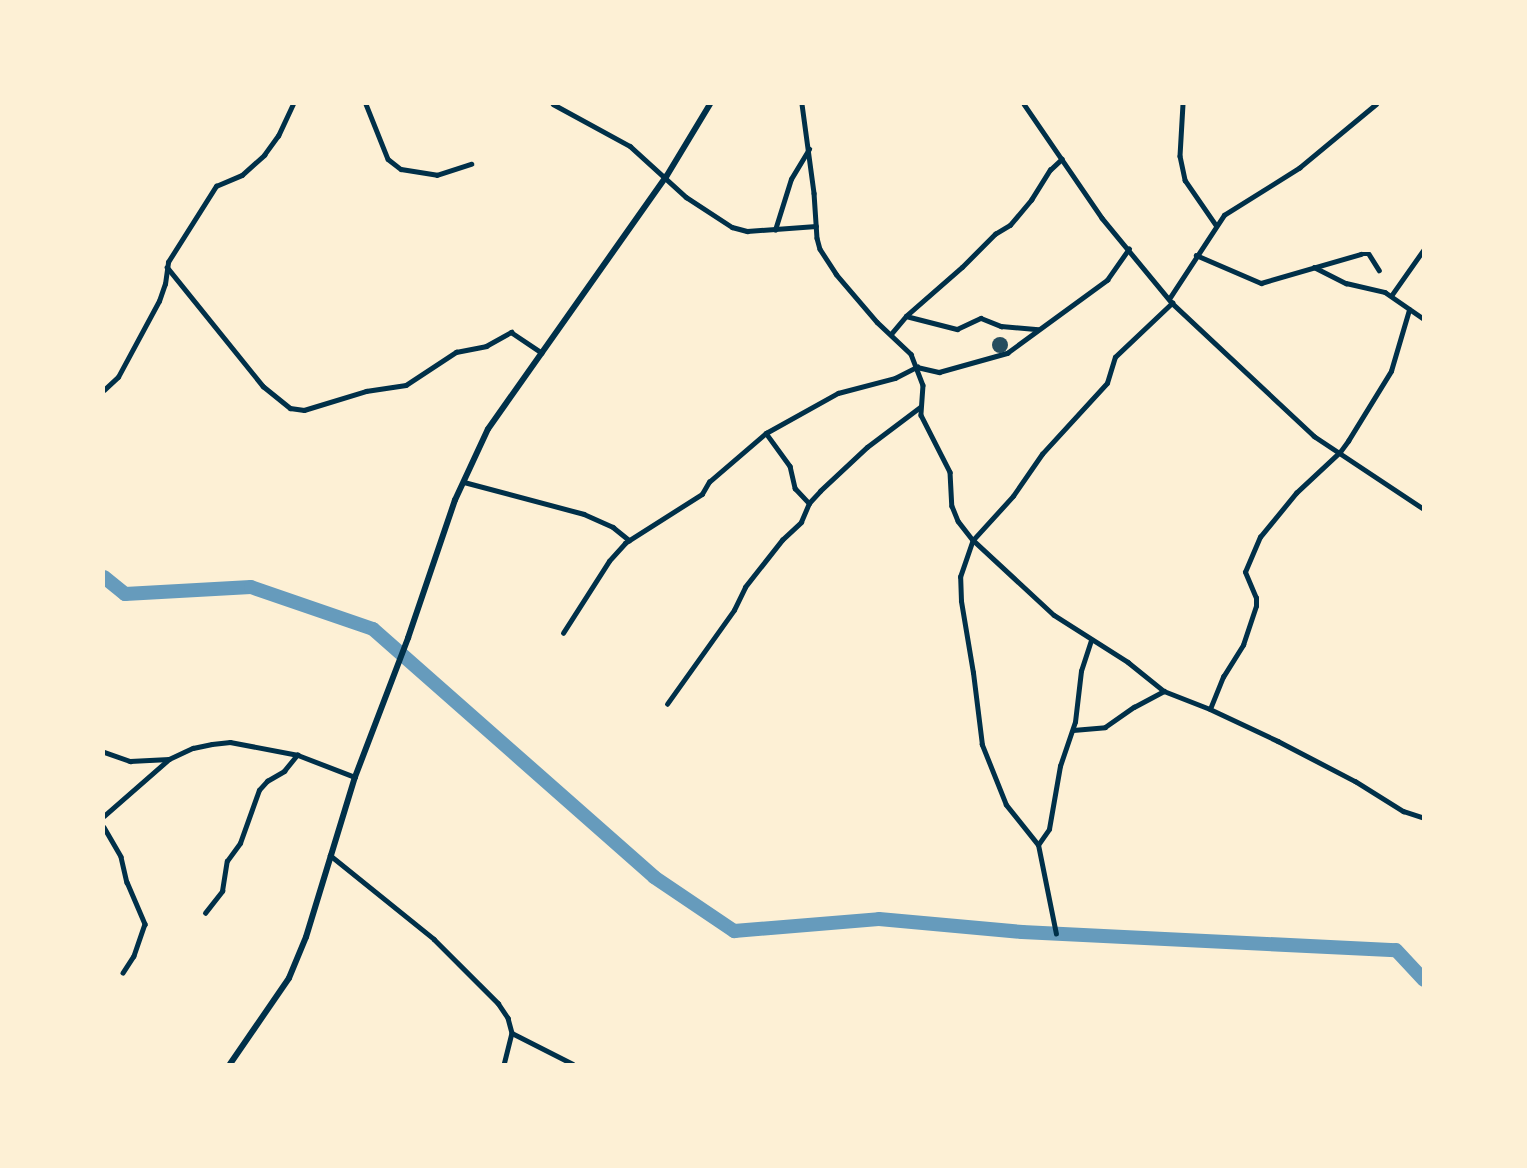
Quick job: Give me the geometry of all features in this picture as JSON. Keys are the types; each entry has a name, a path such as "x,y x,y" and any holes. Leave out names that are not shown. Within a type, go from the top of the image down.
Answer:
{"street":[{"path":"104,390 118,377 159,301 167,279 167,267 216,186 242,175 264,155 278,136 294,104"},
{"path":"366,104 388,159 401,169 437,175 471,164"},
{"path":"553,104 616,137 666,177 686,197 732,227 747,231 816,226"},
{"path":"230,1065 289,978 306,938 355,777 408,638 454,500 488,429 666,177 711,104"},
{"path":"802,104 809,149 817,238 827,263 877,322 911,354 923,385 921,415 950,472 952,506 958,521 974,540 1037,601 1091,641 1135,667 1164,691 1210,709 1355,781 1403,811 1424,818"},
{"path":"1024,104 1102,218 1170,301 1314,436 1424,509"},
{"path":"1183,104 1180,156 1185,180 1216,225"},
{"path":"1056,934 1038,845 1006,805 982,745 959,585 962,568 974,540 1013,496 1042,454 1107,383 1119,353 1170,301 1196,255 1229,210 1299,168 1376,104"},
{"path":"775,230 791,179 809,149"},
{"path":"891,334 906,316 996,234 1010,225 1050,170 1062,159"},
{"path":"563,633 609,561 629,540 702,494 709,482 766,433 838,393 895,378 917,367 939,372 1007,353 1107,280 1129,249"},
{"path":"1391,296 1424,249"},
{"path":"1196,255 1261,283 1361,254 1369,254 1379,270"},
{"path":"167,267 263,386 290,408 304,410 366,391 406,385 456,352 486,346 511,332 542,353"},
{"path":"1314,267 1341,282 1380,290 1424,319"},
{"path":"1210,709 1223,677 1243,645 1256,606 1256,598 1245,572 1260,537 1296,493 1340,452 1392,371 1409,310"},
{"path":"906,316 957,329 981,318 1001,326 1038,329"},
{"path":"667,704 734,610 745,587 782,540 801,522 809,503 858,455 920,407"},
{"path":"766,433 790,466 795,488 809,503"},
{"path":"464,482 584,514 613,527 629,540"},
{"path":"1038,845 1050,829 1060,766 1073,730 1081,671 1091,641"},
{"path":"1073,730 1096,730 1105,727 1134,706 1164,691"},
{"path":"104,816 169,759 193,748 230,742 298,755 355,777"},
{"path":"104,752 130,761 169,759"},
{"path":"205,913 222,891 227,861 240,843 260,790 267,781 284,771 298,755"},
{"path":"104,827 121,857 127,882 145,924 134,956 123,973"},
{"path":"330,855 434,939 498,1003 508,1018 512,1033 504,1065"},
{"path":"512,1033 573,1065"}],"building":[{"path":"1000,337 1008,345 1000,353 992,345"}],"waterway":[{"path":"104,577 125,594 251,587 373,629 654,877 734,931 879,919 1022,932 1396,950 1424,980"}]}
